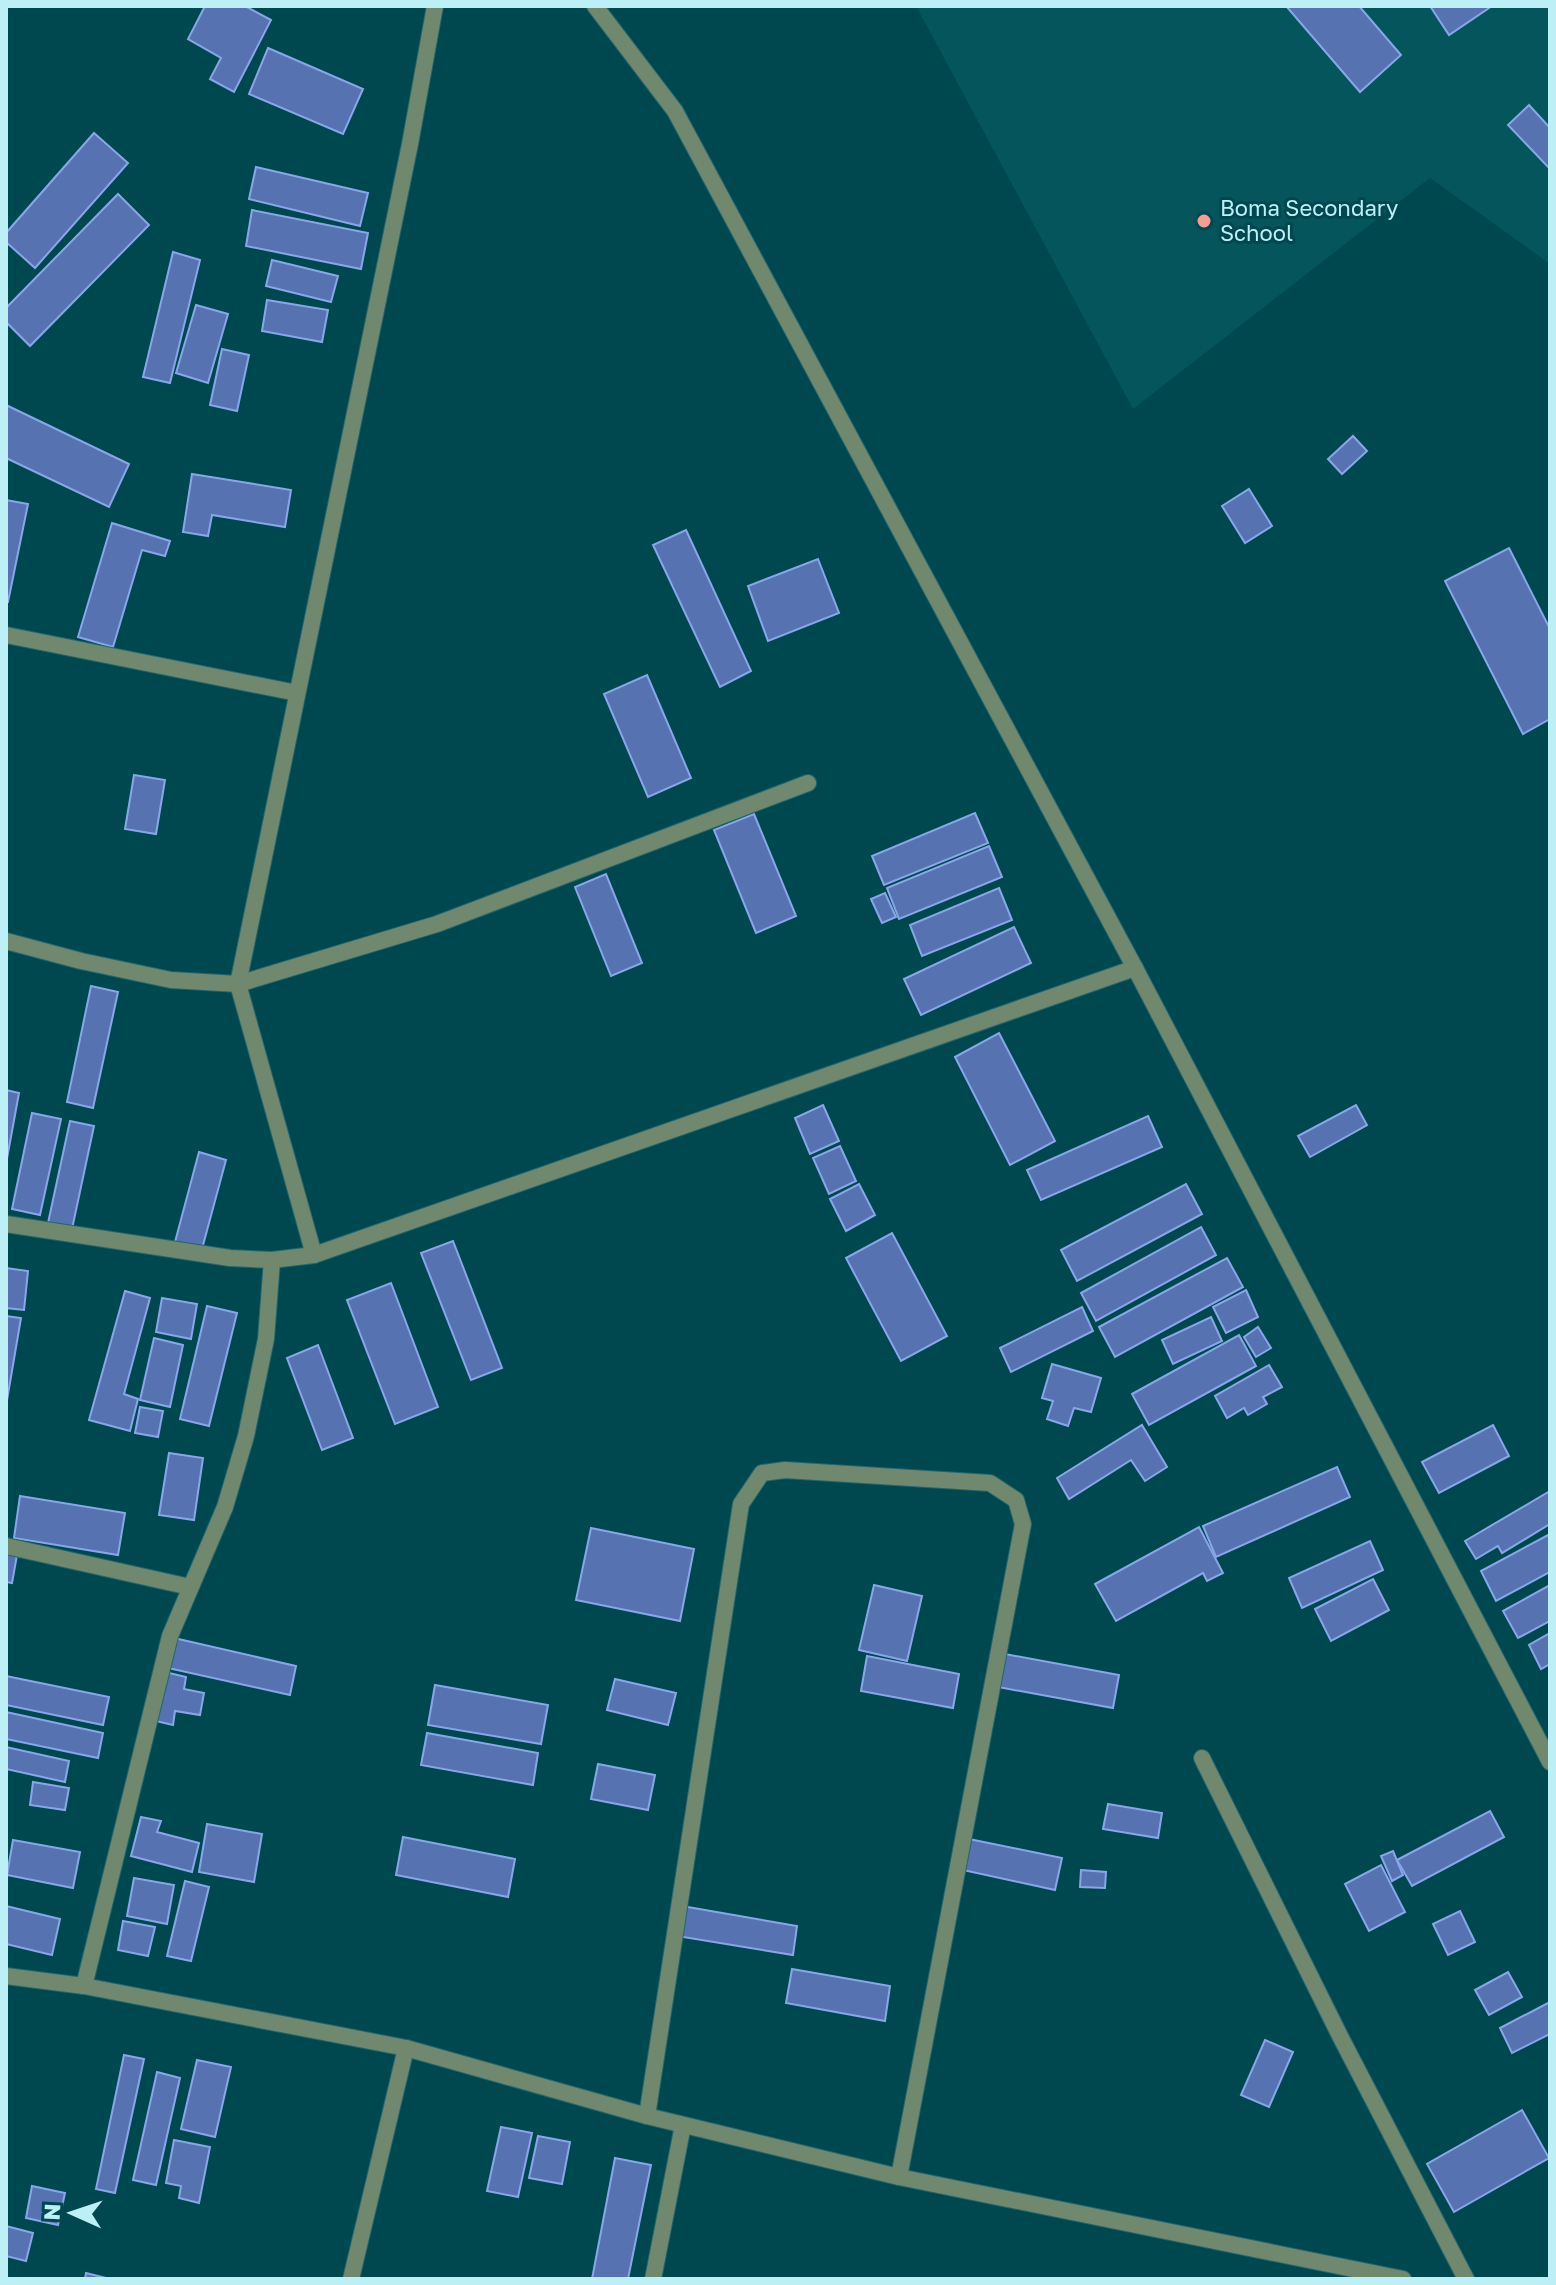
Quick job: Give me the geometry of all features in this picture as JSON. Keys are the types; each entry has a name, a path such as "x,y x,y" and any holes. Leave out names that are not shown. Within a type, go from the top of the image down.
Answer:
{"street":[{"path":"314,1255 238,984 407,159 435,6"},
{"path":"595,6 675,111 1135,968 1550,1762"},
{"path":"6,635 297,693"},
{"path":"6,941 171,980 238,984 437,924 808,783"},
{"path":"6,1224 190,1253 272,1260 314,1255 1135,968"},
{"path":"84,1986 170,1636 225,1507 246,1436 266,1339 272,1260"},
{"path":"647,2116 741,1504 762,1473 785,1470 990,1483 1016,1500 1023,1524 899,2177"},
{"path":"6,1546 190,1587"},
{"path":"1202,1758 1340,2036 1466,2279"},
{"path":"6,1976 84,1986 406,2048 647,2116 899,2177 1403,2279"},
{"path":"351,2279 406,2048"},
{"path":"653,2279 683,2125"}],"shaded area":[{"name":"Boma Secondary School","path":"916,6 1550,6 1550,264 1430,178 1133,409"}],"building":[{"path":"205,6 245,6 271,20 234,92 210,79 221,58 188,39"},
{"path":"1286,6 1359,6 1401,55 1360,92"},
{"path":"1430,6 1492,6 1449,35"},
{"path":"268,48 363,89 343,134 249,94"},
{"path":"1529,105 1550,128 1550,169 1508,125"},
{"path":"94,133 128,163 35,268 6,242 6,233"},
{"path":"256,167 368,193 360,226 249,199"},
{"path":"118,194 149,225 30,346 6,322 6,308"},
{"path":"252,210 368,233 361,269 246,246"},
{"path":"173,252 200,260 170,383 143,377"},
{"path":"272,260 338,276 331,302 266,286"},
{"path":"267,300 328,310 322,342 262,331"},
{"path":"196,305 228,314 208,383 176,373"},
{"path":"222,349 249,355 237,411 210,405"},
{"path":"6,405 129,464 109,507 6,458"},
{"path":"1353,436 1367,451 1342,474 1328,459"},
{"path":"192,474 291,490 285,527 212,515 208,536 183,532"},
{"path":"1249,489 1272,526 1245,543 1222,506"},
{"path":"6,500 28,504 8,602 6,602"},
{"path":"112,523 170,541 165,556 142,550 113,647 78,637"},
{"path":"686,530 751,671 720,687 653,545"},
{"path":"1509,548 1550,629 1550,719 1523,734 1445,581"},
{"path":"818,559 839,613 768,641 748,586"},
{"path":"647,675 691,778 648,797 604,694"},
{"path":"134,775 165,780 156,834 125,829"},
{"path":"975,813 988,843 884,885 872,856"},
{"path":"754,814 796,916 756,933 714,830"},
{"path":"989,846 1002,877 899,919 887,888"},
{"path":"606,874 642,963 611,976 575,887"},
{"path":"999,888 1012,920 922,956 910,925"},
{"path":"885,893 896,917 882,923 871,899"},
{"path":"1014,927 1031,963 921,1015 904,979"},
{"path":"91,986 118,992 93,1108 67,1102"},
{"path":"999,1033 1055,1141 1010,1165 955,1057"},
{"path":"6,1090 19,1093 6,1164"},
{"path":"823,1105 839,1141 810,1154 795,1118"},
{"path":"1356,1105 1367,1125 1310,1157 1298,1136"},
{"path":"32,1113 61,1119 40,1215 12,1209"},
{"path":"1148,1116 1162,1147 1041,1200 1027,1170"},
{"path":"70,1121 94,1126 72,1229 48,1223"},
{"path":"840,1146 856,1181 829,1194 813,1158"},
{"path":"199,1152 226,1160 202,1249 175,1242"},
{"path":"859,1184 875,1215 846,1231 830,1199"},
{"path":"1186,1184 1202,1214 1077,1281 1061,1250"},
{"path":"1201,1227 1216,1255 1096,1321 1081,1293"},
{"path":"892,1233 947,1336 901,1361 846,1258"},
{"path":"453,1241 502,1368 471,1380 421,1253"},
{"path":"1227,1258 1243,1287 1115,1357 1099,1327"},
{"path":"6,1268 28,1271 24,1310 6,1308"},
{"path":"391,1283 438,1407 395,1424 347,1300"},
{"path":"1246,1290 1258,1317 1226,1333 1213,1307"},
{"path":"125,1291 150,1298 124,1394 138,1399 130,1431 89,1420"},
{"path":"162,1298 197,1304 191,1339 156,1332"},
{"path":"207,1306 237,1313 209,1426 180,1419"},
{"path":"1082,1307 1093,1331 1011,1372 1000,1348"},
{"path":"6,1316 21,1318 6,1406"},
{"path":"1211,1317 1222,1341 1173,1364 1162,1340"},
{"path":"1258,1327 1271,1348 1256,1357 1244,1337"},
{"path":"1239,1335 1256,1366 1149,1425 1132,1394"},
{"path":"154,1338 183,1345 170,1407 140,1400"},
{"path":"318,1345 353,1438 322,1450 287,1358"},
{"path":"1052,1364 1101,1378 1091,1412 1074,1408 1068,1426 1047,1419 1053,1401 1042,1398"},
{"path":"1269,1365 1282,1387 1263,1397 1267,1404 1248,1415 1244,1408 1227,1418 1215,1396"},
{"path":"140,1407 163,1411 158,1437 135,1433"},
{"path":"1142,1425 1167,1467 1145,1481 1131,1460 1069,1499 1057,1478"},
{"path":"1493,1425 1509,1456 1439,1493 1422,1462"},
{"path":"169,1453 203,1458 194,1520 159,1515"},
{"path":"1337,1467 1350,1497 1216,1557 1203,1526"},
{"path":"1550,1491 1550,1524 1502,1553 1498,1546 1476,1559 1465,1541"},
{"path":"20,1496 125,1513 118,1555 14,1538"},
{"path":"1199,1527 1223,1573 1207,1581 1203,1573 1116,1621 1095,1584"},
{"path":"591,1528 694,1549 680,1621 576,1600"},
{"path":"1550,1534 1550,1572 1496,1601 1481,1571"},
{"path":"1370,1541 1383,1570 1302,1608 1289,1578"},
{"path":"6,1553 17,1555 12,1583 6,1582"},
{"path":"1373,1579 1389,1610 1331,1641 1315,1609"},
{"path":"874,1585 922,1596 907,1661 859,1650"},
{"path":"1550,1585 1550,1621 1518,1638 1503,1611"},
{"path":"1550,1633 1550,1664 1541,1669 1529,1645"},
{"path":"174,1638 296,1666 290,1695 168,1668"},
{"path":"1005,1654 1119,1675 1113,1708 998,1687"},
{"path":"867,1656 959,1674 953,1708 861,1691"},
{"path":"165,1672 186,1677 184,1689 204,1693 200,1715 175,1711 173,1725 156,1721"},
{"path":"6,1676 109,1697 103,1725 6,1705"},
{"path":"615,1679 676,1693 668,1725 607,1710"},
{"path":"435,1685 548,1705 541,1744 428,1725"},
{"path":"6,1712 103,1733 98,1758 6,1739"},
{"path":"427,1733 538,1753 533,1785 421,1765"},
{"path":"6,1747 69,1761 65,1782 6,1769"},
{"path":"598,1764 655,1775 648,1810 591,1799"},
{"path":"33,1782 69,1788 65,1810 30,1805"},
{"path":"1108,1804 1162,1813 1158,1838 1103,1829"},
{"path":"1490,1811 1504,1837 1412,1886 1397,1860"},
{"path":"141,1817 161,1821 157,1832 199,1843 192,1872 131,1856"},
{"path":"207,1824 262,1834 254,1882 199,1872"},
{"path":"403,1837 515,1859 508,1897 396,1875"},
{"path":"969,1839 1062,1858 1055,1890 963,1870"},
{"path":"13,1840 80,1852 73,1888 7,1875"},
{"path":"1393,1851 1403,1875 1392,1881 1381,1856"},
{"path":"1381,1865 1405,1912 1369,1931 1345,1884"},
{"path":"1081,1870 1106,1872 1105,1888 1080,1887"},
{"path":"134,1878 174,1885 167,1924 127,1916"},
{"path":"185,1881 209,1887 191,1961 167,1956"},
{"path":"6,1906 60,1919 52,1955 6,1944"},
{"path":"682,1906 797,1926 793,1955 677,1936"},
{"path":"1460,1911 1475,1942 1448,1955 1433,1924"},
{"path":"123,1921 155,1927 148,1956 118,1950"},
{"path":"792,1969 890,1986 885,2021 786,2003"},
{"path":"1508,1972 1522,1997 1489,2015 1475,1990"},
{"path":"1550,2002 1550,2034 1512,2053 1500,2028"},
{"path":"1265,2040 1293,2052 1269,2107 1241,2095"},
{"path":"124,2055 144,2059 115,2193 96,2189"},
{"path":"197,2060 231,2067 215,2137 181,2129"},
{"path":"157,2072 180,2078 156,2185 133,2180"},
{"path":"1522,2110 1549,2158 1454,2212 1427,2164"},
{"path":"501,2127 532,2133 518,2197 487,2191"},
{"path":"538,2136 570,2142 562,2184 529,2178"},
{"path":"174,2140 210,2147 199,2203 179,2198 181,2186 166,2183"},
{"path":"615,2158 651,2165 628,2279 592,2279"},
{"path":"32,2186 65,2193 58,2225 26,2218"},
{"path":"6,2226 33,2233 26,2261 6,2256"},
{"path":"86,2273 110,2279 85,2279"}],"place":[{"name":"Boma Secondary School","path":"1204,221"}]}
